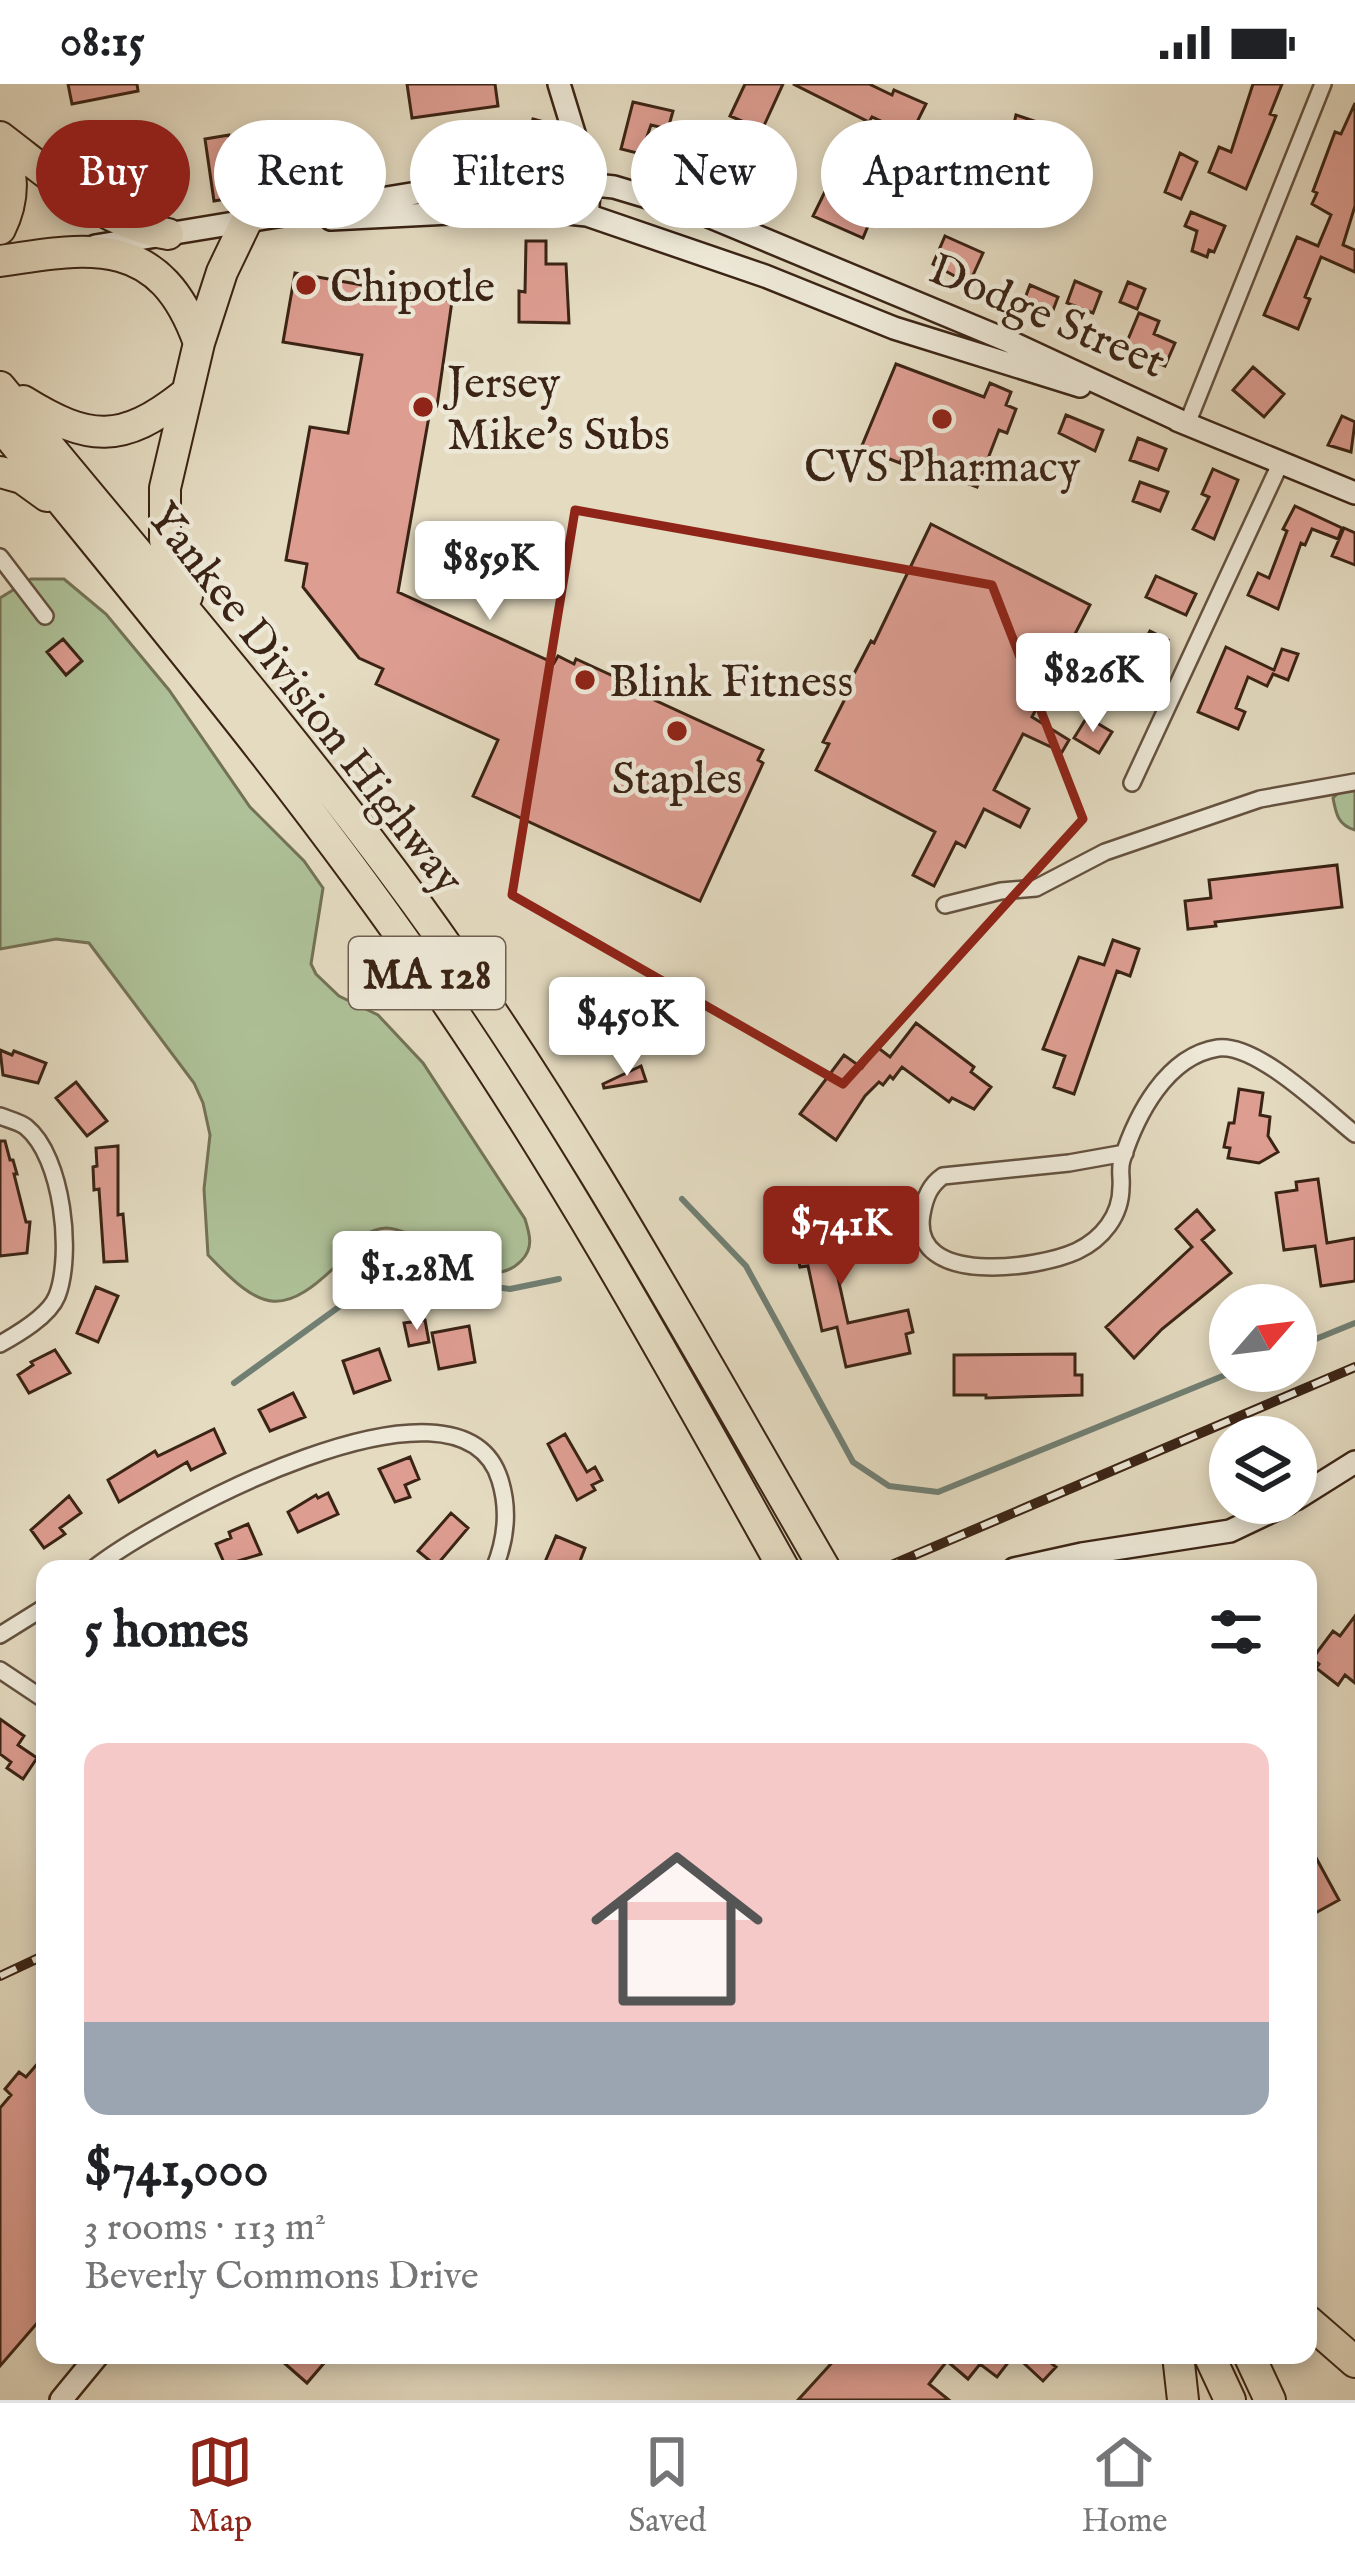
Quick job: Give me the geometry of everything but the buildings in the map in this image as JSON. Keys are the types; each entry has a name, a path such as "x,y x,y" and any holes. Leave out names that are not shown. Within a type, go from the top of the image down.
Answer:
{"highway":[{"path":"0,137 9,158 12,195 0,229"},
{"path":"0,137 104,214 168,235"},
{"path":"243,228 222,272 184,394 165,488 165,540 183,589 246,687"},
{"path":"70,250 118,253 154,272 181,300 199,343"},
{"name":"Dodge Street","path":"0,261 70,250"},
{"path":"0,386 64,425 105,434 149,420 184,394"},
{"name":"Yankee Division Highway","path":"0,386 415,902 569,1129 819,1560"},
{"name":"Yankee Division Highway","path":"0,425 314,821 444,998 579,1205 779,1560"},
{"path":"0,472 37,488 98,546"},
{"path":"1317,2328 1355,2362"},
{"path":"1179,2364 1183,2400"},
{"path":"1213,2364 1230,2400"},
{"path":"1253,2364 1270,2400"}],"main road":[{"path":"559,84 570,120"},
{"name":"Dodge Street","path":"607,188 660,198 701,213 1355,493"},
{"name":"Dodge Street","path":"607,222 745,269 894,328 1187,424"},
{"name":"Dodge Street","path":"70,250 214,227"},
{"path":"1317,1486 1355,1462"},
{"path":"1055,1560 1185,1541 1244,1524"},
{"path":"61,2400 91,2364"}],"street":[{"path":"1187,424 1323,84"},
{"path":"1132,782 1281,462"},
{"path":"0,557 45,616"},
{"path":"945,905 1036,888 1105,851 1261,799 1355,782"},
{"path":"1125,1153 944,1176 931,1185 920,1233 929,1250 948,1261 972,1266 1007,1267 1076,1252 1101,1236 1116,1214 1122,1192 1120,1166 1157,1089 1176,1067 1217,1048 1238,1049 1260,1060 1355,1134"},
{"path":"0,1116 27,1127 47,1159 63,1205 65,1255 56,1300 0,1344"},
{"path":"104,1560 216,1498 304,1458 377,1436 423,1430 473,1442 495,1463 506,1501 498,1560"},
{"path":"0,1635 36,1613"},
{"path":"0,1670 36,1694"}],"highlighted area":[{"path":"575,510 992,585 1083,819 843,1084 512,895"}],"green space":[{"path":"31,579 64,579 106,614 169,690 250,807 304,861 323,888 311,964 316,974 339,996 378,1015 423,1063 525,1219 529,1246 521,1261 506,1271 489,1272 401,1231 378,1229 304,1292 274,1301 244,1289 208,1255 204,1189 210,1135 194,1083 89,943 56,939 0,949 0,598"},
{"path":"1355,788 1355,830 1339,818 1333,798 1341,790"}],"waterway":[{"path":"682,1199 746,1266 853,1462 889,1486 938,1492 1209,1382"},
{"path":"234,1383 387,1272 510,1289 559,1279"},
{"path":"1317,1338 1355,1323"}],"railway":[{"path":"903,1560 1355,1367"},
{"path":"0,1976 36,1959"}],"place":[{"name":"Chipotle","path":"306,285"},
{"name":"Jersey Mike's Subs","path":"423,407"},
{"name":"CVS Pharmacy","path":"942,419"},
{"name":"Blink Fitness","path":"585,680"},
{"name":"Staples","path":"677,731"}]}
